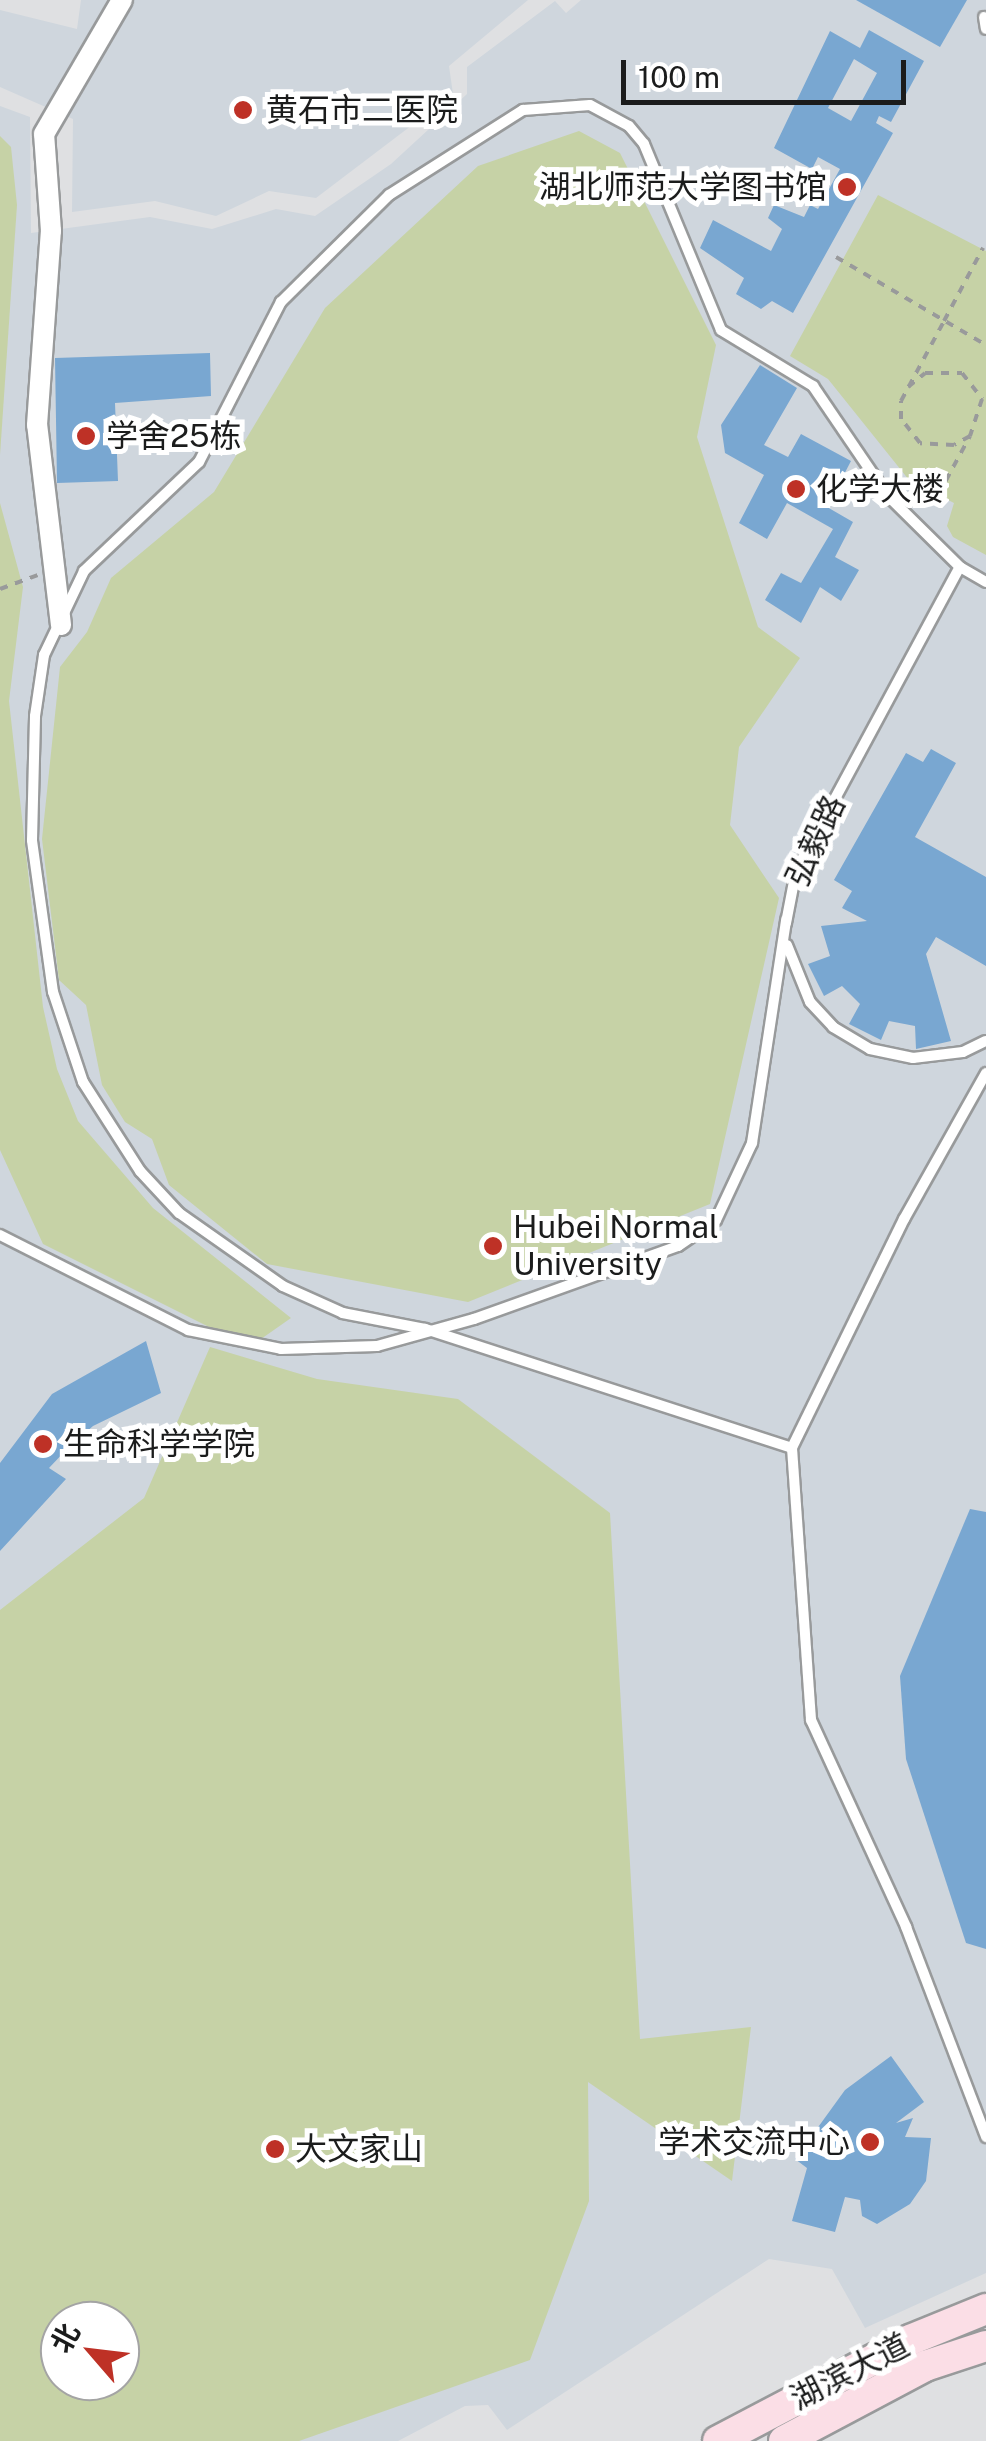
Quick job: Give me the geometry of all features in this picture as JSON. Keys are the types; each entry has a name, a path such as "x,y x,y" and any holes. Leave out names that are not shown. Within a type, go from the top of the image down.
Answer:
{"main road":[{"name":"湖滨大道","path":"718,2441 910,2340 986,2309"},
{"path":"784,2441 925,2366 986,2346"}],"street":[{"path":"60,624 37,425 51,230 44,134 122,0"}],"lane":[{"path":"792,1448 425,1329 344,1313 224,1250 140,1171 83,1082 52,992 32,840 35,716 44,655 84,571 198,462 281,302 389,195 524,110 590,105 628,126 644,144 721,330 813,386 887,495 960,568 986,582"},
{"name":"弘毅路","path":"960,568 796,871 786,920 797,978 832,1027 870,1049 912,1058 963,1052 986,1041"},
{"path":"0,1235 188,1330 280,1349 377,1346 425,1329 474,1319 678,1246 716,1220 752,1143 786,920"},
{"path":"986,1073 904,1219 792,1448 812,1720 906,1927 986,2137"}],"path":[{"path":"970,436 954,445 920,443 901,419 908,387 982,248"},
{"path":"836,257 986,345"},
{"path":"908,387 925,372 962,373 982,399 970,436 938,495"},
{"path":"0,589 54,569"}],"shaded area":[{"name":"黄石市二医院","path":"81,0 528,0 449,66 453,94 316,198 269,191 216,216 155,201 72,212 73,119 0,87 0,10 77,29"},
{"name":"Hubei Normal University","path":"581,0 986,0 986,2273 865,2328 832,2269 769,2259 507,2430 488,2405 465,2406 398,2441 0,2441 0,106 30,117 31,233 150,217 212,229 276,209 315,216 391,164 467,94 467,67 555,1 566,13"}],"green space":[{"path":"579,131 620,153 716,345 697,437 758,627 800,658 739,747 730,825 779,898 710,1204 468,1302 267,1264 169,1185 152,1139 125,1122 102,1085 86,1005 59,980 42,839 60,667 87,632 111,578 214,492 325,308 478,166"},
{"path":"0,136 11,147 17,205 0,455"},
{"path":"878,195 986,251 986,555 953,537 947,526 954,503 909,480 828,379 790,356"},
{"path":"0,503 23,587 9,701 43,1007 57,1069 78,1121 153,1208 291,1318 261,1339 233,1339 43,1244 0,1150"},
{"path":"210,1347 317,1379 458,1399 610,1513 640,2039 751,2027 732,2181 588,2082 589,2201 530,2360 299,2441 0,2441 0,1610 144,1498"}],"building":[{"path":"856,0 967,0 940,47"},
{"name":"湖北师范大学图书馆","path":"869,30 924,61 891,122 879,116 876,123 893,133 793,313 772,301 761,309 736,294 744,278 700,248 713,220 771,251 782,229 768,218 774,205 804,217 810,205 818,209 840,169 818,157 812,169 774,148 830,31 860,48","holes":["854,59 877,73 851,121 828,108"]},
{"name":"学舍25栋","path":"210,353 211,396 115,403 118,481 57,483 55,358"},
{"name":"化学大楼","path":"760,365 797,388 764,445 788,457 801,434 851,461 827,507 853,522 835,557 859,570 841,601 820,587 801,623 765,600 781,573 801,583 833,529 787,503 767,539 739,523 764,475 725,453 721,425"},
{"path":"931,749 956,763 915,837 986,877 986,966 936,937 926,954 951,1041 916,1049 915,1026 889,1021 881,1040 849,1024 860,1004 842,986 824,996 808,964 830,956 821,926 867,921 842,908 852,891 834,880 906,753 923,762"},
{"name":"生命科学学院","path":"146,1341 161,1393 93,1426 67,1449 49,1468 66,1479 0,1551 0,1463 52,1394"},
{"path":"970,1509 986,1512 986,1949 966,1943 906,1759 900,1676"},
{"name":"学术交流中心","path":"891,2056 924,2102 896,2123 913,2118 905,2137 931,2138 926,2181 910,2204 877,2224 862,2216 860,2200 845,2197 835,2232 792,2221 807,2168 795,2159 845,2090"}],"place":[{"name":"黄石市二医院","path":"243,110"},
{"name":"湖北师范大学图书馆","path":"847,187"},
{"name":"学舍25栋","path":"86,436"},
{"name":"化学大楼","path":"796,489"},
{"name":"Hubei Normal University","path":"493,1246"},
{"name":"生命科学学院","path":"43,1444"},
{"name":"学术交流中心","path":"870,2142"},
{"name":"大文家山","path":"275,2149"}]}
